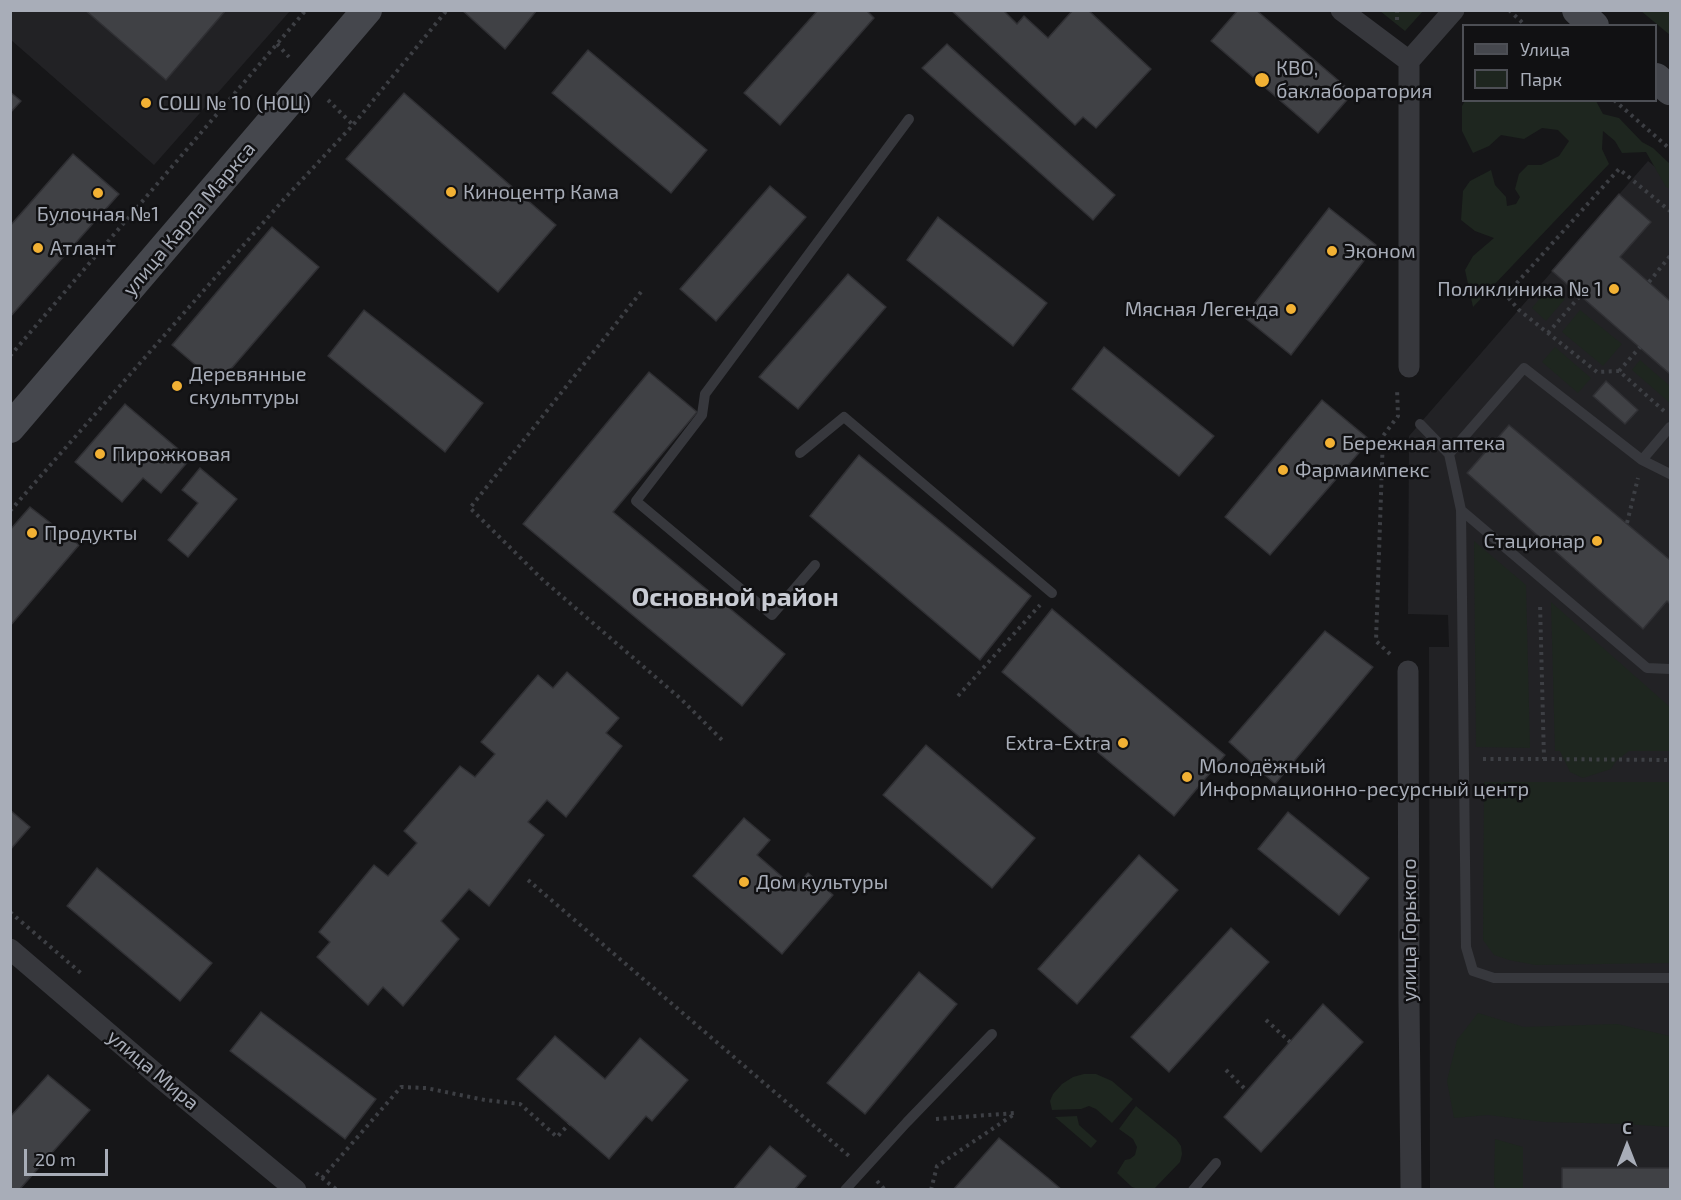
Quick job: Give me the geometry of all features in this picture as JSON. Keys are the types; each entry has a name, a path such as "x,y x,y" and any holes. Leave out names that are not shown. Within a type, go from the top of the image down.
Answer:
{"street":[{"name":"улица Карла Маркса","path":"10,428 367,10"},
{"path":"1341,10 1409,61"},
{"path":"1409,367 1409,61 1454,10"},
{"path":"1577,10 1592,24"},
{"path":"1657,79 1671,90"},
{"name":"улица Горького","path":"1408,671 1411,1190"},
{"name":"улица Мира","path":"10,949 296,1190"}],"lane":[{"path":"815,565 772,615 636,501 702,415 705,394 909,119"},
{"path":"1449,454 1524,368 1642,460 1671,474"},
{"path":"800,453 844,417 1052,592"},
{"path":"1420,424 1449,454 1461,510 1466,947 1473,971 1494,978 1671,978"},
{"path":"1642,460 1671,427"},
{"path":"1461,510 1647,668 1671,669"},
{"path":"845,1190 992,1034"},
{"path":"1193,1190 1216,1163"}],"path":[{"path":"10,356 306,10"},
{"path":"10,511 352,124 447,10"},
{"path":"1509,10 1524,24"},
{"path":"1616,102 1671,149"},
{"path":"1671,211 1619,169 1506,295 1519,310 1597,372 1619,371 1671,416"},
{"path":"1648,282 1671,256"},
{"path":"641,292 470,508 543,580 681,699 724,742"},
{"path":"1548,333 1580,296"},
{"path":"1619,371 1640,348"},
{"path":"1627,523 1642,460"},
{"path":"1540,577 1544,759"},
{"path":"958,696 1052,592"},
{"path":"1464,759 1671,760"},
{"path":"528,880 864,1168 885,1190"},
{"path":"1266,1020 1290,1042"},
{"path":"1226,1070 1247,1091"},
{"path":"322,1178 401,1087 426,1088 484,1100 520,1104 557,1137 569,1124"},
{"path":"907,1122 1016,1113 936,1166 931,1190"}],"shaded area":[{"name":"СОШ № 10 (НОЦ)","path":"11,11 290,11 154,165 11,40"},
{"path":"1648,161 1670,179 1670,1189 1430,1189 1429,647 1449,647 1448,615 1408,614 1409,436"}],"green space":[{"path":"1380,11 1423,11 1405,31"},
{"path":"1641,11 1670,11 1670,35"},
{"path":"1464,102 1597,102 1603,114 1619,118 1642,142 1653,148 1670,164 1670,189 1666,187 1646,152 1622,153 1615,141 1603,131 1602,149 1609,164 1473,307 1465,270 1473,256 1494,238 1475,231 1461,220 1463,191 1470,181 1491,170 1495,185 1506,197 1507,206 1516,204 1520,197 1515,189 1519,174 1528,165 1541,165 1559,156 1569,141 1558,130 1542,128 1524,139 1501,135 1489,146 1473,153 1462,131 1462,106"},
{"path":"1550,286 1565,299 1546,321 1532,308"},
{"path":"1580,310 1622,344 1603,366 1562,332"},
{"path":"1555,347 1591,378 1578,393 1542,362"},
{"path":"1640,360 1670,386 1670,403 1632,370"},
{"path":"1474,541 1526,585 1530,748 1476,747"},
{"path":"1551,602 1670,707 1670,751 1629,751 1616,761 1611,769 1583,778 1570,772 1560,751 1555,751"},
{"path":"1484,782 1670,782 1670,963 1535,965 1494,955 1483,940"},
{"path":"1478,1013 1524,1027 1617,1024 1670,1036 1670,1127 1545,1122 1488,1115 1454,1118 1447,1081 1457,1040"},
{"path":"1096,1074 1112,1081 1133,1099 1112,1123 1089,1106 1081,1109 1052,1110 1050,1101 1053,1094 1062,1084 1073,1077"},
{"path":"1136,1106 1176,1139 1181,1146 1180,1162 1154,1189 1132,1187 1117,1173 1125,1160 1135,1155 1137,1147 1133,1139 1119,1129"},
{"path":"1077,1116 1079,1125 1097,1141 1091,1148 1055,1117"},
{"path":"1495,1139 1523,1147 1523,1189 1496,1189 1494,1185"}],"building":[{"path":"85,10 165,11 226,10 166,80"},
{"path":"462,10 537,10 505,49"},
{"path":"818,10 866,10 874,18 780,125 744,93"},
{"path":"951,10 1003,10 1017,24 1024,16 1048,38 1073,10 1088,10 1151,69 1096,128 1083,117 1075,125"},
{"path":"1238,10 1256,10 1353,93 1318,133 1211,41"},
{"path":"947,44 1115,195 1093,220 922,68"},
{"path":"588,50 707,150 671,193 552,93"},
{"path":"10,92 21,101 10,113"},
{"name":"Киноцентр Кама","path":"404,93 556,225 498,292 346,159"},
{"path":"73,154 119,194 10,317 10,226"},
{"path":"770,186 806,217 716,321 680,289"},
{"name":"Поликлиника № 1","path":"1619,194 1651,222 1620,257 1670,301 1670,374 1552,271"},
{"path":"1329,208 1376,245 1291,355 1244,317"},
{"path":"938,217 1047,303 1013,346 907,260"},
{"path":"272,227 319,267 218,384 172,345"},
{"path":"848,274 886,307 798,409 759,377"},
{"path":"364,310 483,403 445,452 328,356"},
{"path":"1104,347 1214,436 1179,476 1072,389"},
{"path":"649,372 697,412 613,512 785,654 742,706 523,524"},
{"path":"1606,381 1638,410 1625,424 1593,396"},
{"path":"1322,400 1370,440 1270,555 1225,517"},
{"path":"125,404 190,459 161,493 143,478 122,502 75,462"},
{"name":"Стационар","path":"1509,425 1670,560 1670,604 1667,601 1643,629 1467,473"},
{"path":"859,455 1031,596 980,660 810,516"},
{"path":"200,468 237,499 188,557 168,540 198,503 182,490"},
{"path":"30,507 79,545 10,626 10,530"},
{"path":"1052,609 1225,755 1174,816 1002,672"},
{"path":"1325,631 1373,667 1275,784 1229,742"},
{"path":"567,672 619,718 606,733 622,746 566,817 547,800 528,822 544,835 489,906 469,889 441,921 459,939 403,1006 383,987 368,1005 317,957 330,942 319,932 374,865 388,876 417,843 404,831 460,766 475,777 495,754 481,742 538,675 553,688"},
{"path":"926,745 1035,838 992,888 883,795"},
{"path":"10,810 30,827 10,850"},
{"path":"1288,812 1369,878 1339,915 1258,849"},
{"name":"Дом культуры","path":"744,818 770,840 757,855 795,888 808,873 833,895 782,954 693,876"},
{"path":"1139,855 1178,890 1077,1004 1038,969"},
{"path":"97,868 212,963 180,1001 67,906"},
{"path":"1231,928 1269,962 1169,1072 1131,1037"},
{"path":"919,972 957,1004 865,1114 827,1083"},
{"path":"1323,1004 1363,1042 1261,1152 1224,1117"},
{"path":"261,1012 376,1099 345,1139 230,1051"},
{"path":"555,1036 605,1079 640,1038 688,1080 652,1121 646,1116 609,1159 517,1079"},
{"path":"48,1075 90,1110 19,1190 10,1190 10,1117"},
{"path":"999,1138 1048,1178 1062,1190 953,1190"},
{"path":"770,1146 806,1176 794,1190 733,1190"},
{"path":"1562,1168 1670,1168 1670,1190 1562,1190"}],"place":[{"name":"КВО, баклаборатория","path":"1262,80"},
{"name":"СОШ № 10 (НОЦ)","path":"146,103"},
{"name":"Киноцентр Кама","path":"451,192"},
{"name":"Булочная №1","path":"98,193"},
{"name":"Атлант","path":"38,248"},
{"name":"Эконом","path":"1332,251"},
{"name":"Поликлиника № 1","path":"1614,289"},
{"name":"Мясная Легенда","path":"1291,309"},
{"name":"Деревянные скульптуры","path":"177,386"},
{"name":"Бережная аптека","path":"1330,443"},
{"name":"Пирожковая","path":"100,454"},
{"name":"Фармаимпекс","path":"1283,470"},
{"name":"Продукты","path":"32,533"},
{"name":"Стационар","path":"1597,541"},
{"name":"Extra-Extra","path":"1123,743"},
{"name":"Молодёжный Информационно-ресурсный центр","path":"1187,777"},
{"name":"Дом культуры","path":"744,882"}],"district":[{"name":"Основной район","path":"735,597"}]}
